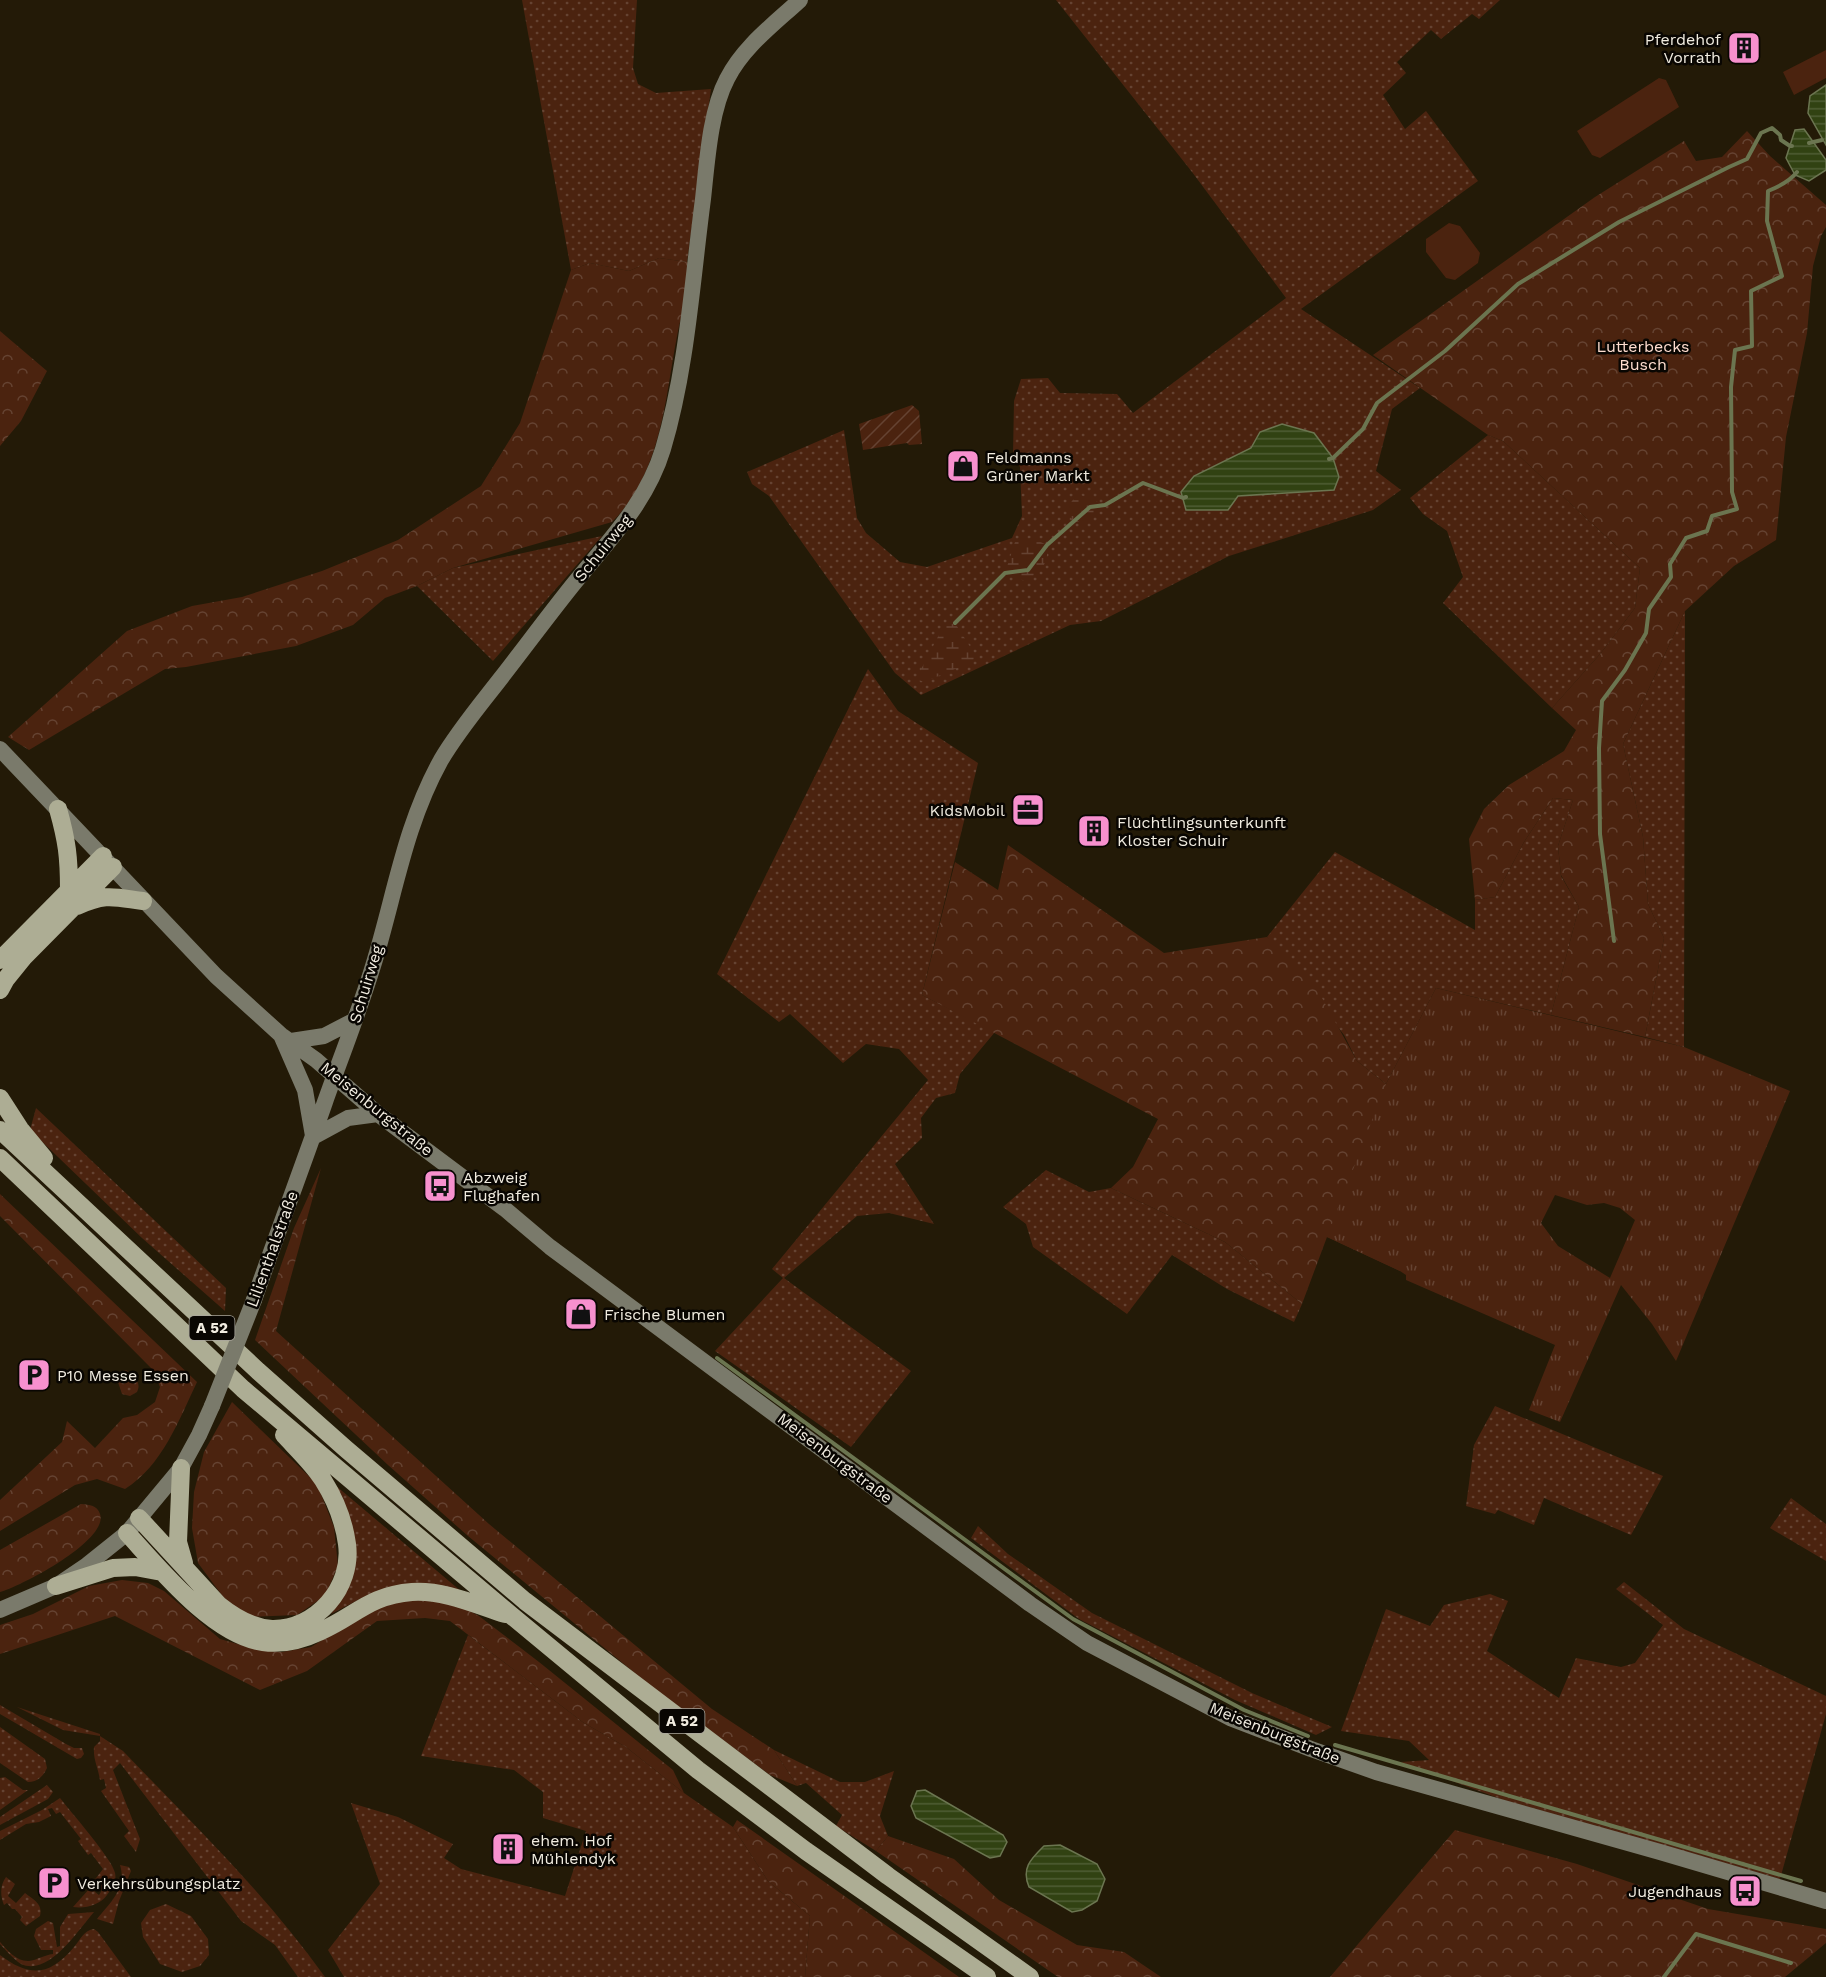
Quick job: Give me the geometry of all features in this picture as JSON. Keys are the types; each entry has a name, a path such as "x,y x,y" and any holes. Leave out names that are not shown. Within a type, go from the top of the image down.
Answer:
{"highway":[{"path":"58,809 68,847 69,890"},
{"path":"0,960 69,890 108,862"},
{"path":"0,990 23,958 73,908 108,862"},
{"path":"73,908 97,897 111,896 143,901"},
{"path":"0,1098 20,1129 81,1204"},
{"name":"A 52","path":"0,1130 258,1371 525,1601 888,1876 1030,1977"},
{"name":"A 52","path":"0,1158 243,1389 512,1616 698,1770 807,1851 987,1977"},
{"path":"139,1518 219,1605 250,1624 272,1629 291,1626 307,1621 324,1609 338,1591 346,1568 347,1547 343,1523 323,1479 243,1389"},
{"path":"181,1467 178,1542 185,1568"},
{"path":"127,1533 162,1572 207,1614 227,1629 263,1642 283,1642 304,1638 376,1600 394,1594 412,1592 431,1592 450,1596 512,1616"},
{"path":"56,1586 113,1568 135,1567 162,1572"}],"main road":[{"name":"Schuirweg","path":"335,1076 374,964 404,848 415,817 442,758 573,584 626,521 639,503 652,478 662,450 680,375 708,155 717,106 725,82 736,63 756,40 800,0"},
{"name":"Meisenburgstraße","path":"0,750 216,976 286,1038 335,1076 378,1114 505,1209 550,1247 1030,1604 1087,1643 1230,1718 1365,1768 1826,1901"},
{"path":"355,1020 324,1036 286,1038 304,1090 313,1137 348,1118 378,1114"},
{"name":"Lilienthalstraße","path":"0,1610 56,1586 87,1565 127,1533 181,1467 212,1406 254,1300 335,1076"}],"green space":[{"path":"522,0 637,0 633,68 638,84 656,93 711,89 687,262 659,258 629,271 590,263 571,270"},
{"path":"1056,0 1500,0 1479,19 1472,14 1441,39 1431,30 1397,62 1406,73 1383,95 1405,129 1426,111 1478,181 1301,309 1420,388 1392,409 1376,471 1401,490 1373,510 1229,556 1101,621 1070,625 921,695 895,673 769,496 752,484 747,472 844,430 857,518 866,533 900,562 927,567 1012,538 1022,516 1020,467 1013,455 1014,401 1021,379 1048,378 1060,393 1117,394 1133,413 1286,298 1192,172","holes":["1260,432 1333,490 1237,496 1194,476 1251,448"]},
{"path":"1826,50 1826,78 1794,95 1783,72"},
{"path":"1659,78 1666,80 1679,107 1600,158 1592,155 1577,131"},
{"name":"Lutterbecks Busch","path":"1747,131 1770,156 1826,205 1826,227 1821,236 1813,266 1807,333 1786,437 1776,540 1734,566 1685,611 1623,744 1643,837 1648,904 1664,938 1645,1037 1551,1015 1579,907 1561,875 1558,846 1573,800 1553,798 1524,842 1495,897 1475,900 1469,839 1484,809 1509,785 1564,751 1576,730 1552,708 1601,653 1635,608 1640,568 1503,441 1488,435 1373,355 1595,197 1684,141 1696,161 1722,157"},
{"path":"1449,223 1460,226 1480,253 1478,263 1455,280 1446,278 1426,252 1426,239"},
{"path":"659,258 695,263 679,326 660,430 652,455 629,501 612,522 453,568 417,586 385,598 353,625 296,646 165,669 29,750 8,737 127,631 192,606 242,597 322,571 398,540 481,486 520,423 571,270 590,263 629,271"},
{"path":"0,331 47,371 21,421 0,446"},
{"path":"912,405 919,411 922,444 909,445 907,443 863,450 859,424"},
{"path":"1488,435 1503,441 1640,568 1635,608 1601,653 1552,708 1443,603 1463,577 1447,531 1423,514 1410,498"},
{"path":"1078,494 1105,505 1084,522 1073,522 1067,507"},
{"path":"602,536 493,661 417,586 453,568"},
{"path":"1032,538 1047,545 1047,557 1043,567 1025,581 1005,573 1015,542"},
{"path":"1685,611 1684,1047 1645,1037 1664,938 1648,904 1643,837 1623,744"},
{"path":"955,623 976,656 972,662 924,682 916,679 943,627"},
{"path":"868,669 898,711 978,763 922,995 995,1032 960,1074 955,1093 936,1098 921,1118 922,1138 895,1164 934,1224 889,1213 857,1216 784,1278 911,1371 851,1447 715,1351 783,1278 772,1269 928,1080 899,1049 866,1044 843,1063 790,1014 779,1022 717,974"},
{"path":"1553,798 1573,800 1558,846 1561,876 1579,907 1551,1015 1436,988 1386,1084 1357,1061 1344,1035 1267,937 1335,852 1475,930 1475,900 1495,897 1524,842"},
{"path":"1008,845 1164,953 1267,937 1312,980 1357,1061 1386,1084 1400,1271 1327,1237 1302,1304 1225,1242 1111,1188 1133,1167 1158,1119 922,995 955,862 998,890"},
{"path":"1436,988 1684,1047 1790,1091 1676,1361 1652,1324 1621,1285 1560,1422 1529,1410 1555,1345 1406,1280 1406,1275 1400,1271 1327,1237 1386,1084","holes":["1555,1195 1587,1205 1604,1203 1620,1208 1635,1220 1610,1278 1558,1246 1541,1223"]},
{"path":"36,1108 226,1288 225,1311 142,1238 30,1130"},
{"path":"321,1168 276,1331 489,1524 712,1709 774,1750 797,1786 770,1775 653,1688 468,1536 388,1465 255,1340 294,1228"},
{"path":"1046,1170 1089,1192 1111,1188 1225,1242 1302,1304 1294,1322 1227,1289 1172,1255 1127,1314 1033,1247 1026,1224 1003,1207"},
{"path":"0,1194 197,1382 159,1455 138,1479 125,1489 97,1479 75,1485 0,1531 0,1500 62,1442 67,1421 95,1448 123,1418 137,1415 155,1402 160,1387 154,1371 0,1216"},
{"path":"126,1370 139,1385 137,1392 130,1396 122,1394 118,1382 119,1372"},
{"path":"232,1402 317,1484 334,1527 338,1566 325,1596 297,1615 250,1617 224,1598 198,1563 192,1528 194,1492 204,1452"},
{"path":"1495,1406 1663,1476 1631,1535 1544,1498 1534,1525 1498,1510 1495,1514 1466,1506 1474,1445"},
{"path":"335,1485 462,1592 395,1586 364,1597 331,1614 346,1591"},
{"path":"1791,1498 1826,1524 1826,1561 1770,1528"},
{"path":"81,1504 95,1507 100,1514 99,1525 91,1536 62,1561 0,1592 0,1550"},
{"path":"978,1526 1008,1554 1092,1613 1252,1693 1332,1727 1316,1735 1235,1700 1079,1619 971,1538"},
{"path":"122,1580 148,1583 164,1591 220,1639 259,1650 282,1652 311,1647 376,1607 419,1598 451,1601 479,1616 673,1770 684,1793 626,1747 584,1723 450,1621 425,1618 377,1621 307,1671 260,1690 115,1616 0,1654 0,1625 33,1614 89,1586"},
{"path":"1624,1582 1684,1629 1826,1696 1826,1714 1780,1879 1506,1801 1401,1762 1429,1760 1409,1741 1341,1731 1386,1609 1430,1626 1444,1605 1490,1594 1508,1601 1487,1651 1559,1698 1576,1658 1621,1667 1635,1663 1663,1625 1616,1589"},
{"path":"468,1635 584,1723 626,1747 684,1793 733,1827 768,1881 810,1916 805,1977 344,1977 328,1950 380,1884 351,1803 398,1817 453,1844 444,1858 461,1869 565,1896 586,1831 543,1818 543,1792 514,1770 421,1756"},
{"path":"0,1705 66,1744 74,1748 82,1748 84,1754 77,1759 0,1714"},
{"path":"17,1707 100,1734 100,1736 63,1730"},
{"path":"0,1727 45,1759 47,1768 44,1774 28,1782 0,1763"},
{"path":"100,1736 123,1751 228,1860 278,1917 325,1977 298,1977 275,1945 241,1921 120,1763 113,1770 140,1839 136,1852 124,1836 129,1831 101,1791 106,1788 104,1779 100,1780 94,1752"},
{"path":"774,1750 840,1782 865,1782 894,1771 880,1816 888,1836 876,1851 836,1826 842,1815 806,1783 797,1786"},
{"path":"5,1777 23,1790 28,1790 0,1810 0,1778"},
{"path":"47,1785 53,1792 48,1799 0,1825 0,1817"},
{"path":"60,1798 99,1847 115,1873 115,1882 109,1892 92,1906 73,1907 90,1888 99,1895 102,1890 93,1882 103,1869 91,1853 88,1855 78,1841 81,1839 60,1812 56,1814 52,1808 48,1809 51,1816 39,1822 26,1824 0,1840 0,1831 42,1810"},
{"path":"737,1820 959,1977 805,1977 810,1916 768,1881 733,1827"},
{"path":"1455,1830 1577,1864 1708,1909 1826,1929 1826,1943 1785,1977 1330,1977"},
{"path":"888,1836 954,1859 999,1900 1077,1945 1124,1952 1161,1977 1058,1977 876,1851"},
{"path":"120,1865 129,1867 131,1871 113,1924 97,1919 112,1901 119,1888 122,1873"},
{"path":"6,1877 15,1884 8,1896 16,1903 25,1893 40,1908 40,1916 26,1926 15,1909 7,1903 4,1905 1,1891"},
{"path":"166,1904 191,1916 208,1939 209,1955 200,1966 182,1972 160,1964 143,1937 141,1923 150,1910"},
{"path":"94,1912 62,1950 42,1964 32,1966 21,1964 0,1944 0,1942 13,1955 25,1961 53,1954 53,1950 41,1950 34,1936 36,1929 48,1921 53,1923 57,1947 60,1946 60,1927 68,1914"},
{"path":"94,1929 131,1977 0,1977 0,1955 30,1970 47,1969 65,1957 85,1933"}],"shaded area":[{"path":"1826,85 1826,145 1808,113 1810,96"},
{"path":"1804,129 1826,160 1826,170 1809,181 1795,175 1786,158 1795,130"},
{"path":"1282,424 1314,433 1333,458 1339,477 1334,490 1238,496 1228,510 1186,510 1181,492 1194,476 1251,448 1260,432"},
{"path":"925,1790 1003,1835 1007,1842 1000,1856 990,1858 916,1818 911,1806 917,1791"},
{"path":"1060,1845 1097,1864 1105,1879 1097,1901 1082,1910 1072,1912 1029,1887 1026,1874 1031,1860 1044,1846"}],"waterway":[{"path":"1329,459 1333,458 1363,429 1377,403 1445,351 1518,284 1619,222 1747,159 1761,133 1772,128 1780,135 1781,140 1792,146"},
{"path":"1809,143 1822,140"},
{"path":"1614,941 1600,834 1599,748 1602,701 1625,670 1646,633 1649,609 1671,577 1670,564 1686,538 1707,531 1712,516 1737,509 1732,492 1731,387 1735,350 1752,346 1751,291 1782,276 1767,221 1768,191 1780,186 1797,172"},
{"path":"955,623 1005,573 1028,570 1047,545 1090,507 1105,505 1143,483 1183,498 1186,497"},
{"path":"717,1358 1073,1619 1244,1710 1308,1736"},
{"path":"1335,1745 1801,1881"},
{"path":"1664,1977 1696,1934 1791,1963"}],"place":[{"name":"Pferdehof Vorrath","path":"1744,48"},
{"name":"Feldmanns Grüner Markt","path":"963,466"},
{"name":"KidsMobil","path":"1028,810"},
{"name":"Flüchtlingsunterkunft Kloster Schuir","path":"1094,831"},
{"name":"Abzweig Flughafen","path":"440,1186"},
{"name":"Frische Blumen","path":"581,1314"},
{"name":"P10 Messe Essen","path":"34,1375"},
{"name":"ehem. Hof Mühlendyk","path":"508,1849"},
{"name":"Verkehrsübungsplatz","path":"54,1883"},
{"name":"Jugendhaus","path":"1745,1891"}]}
